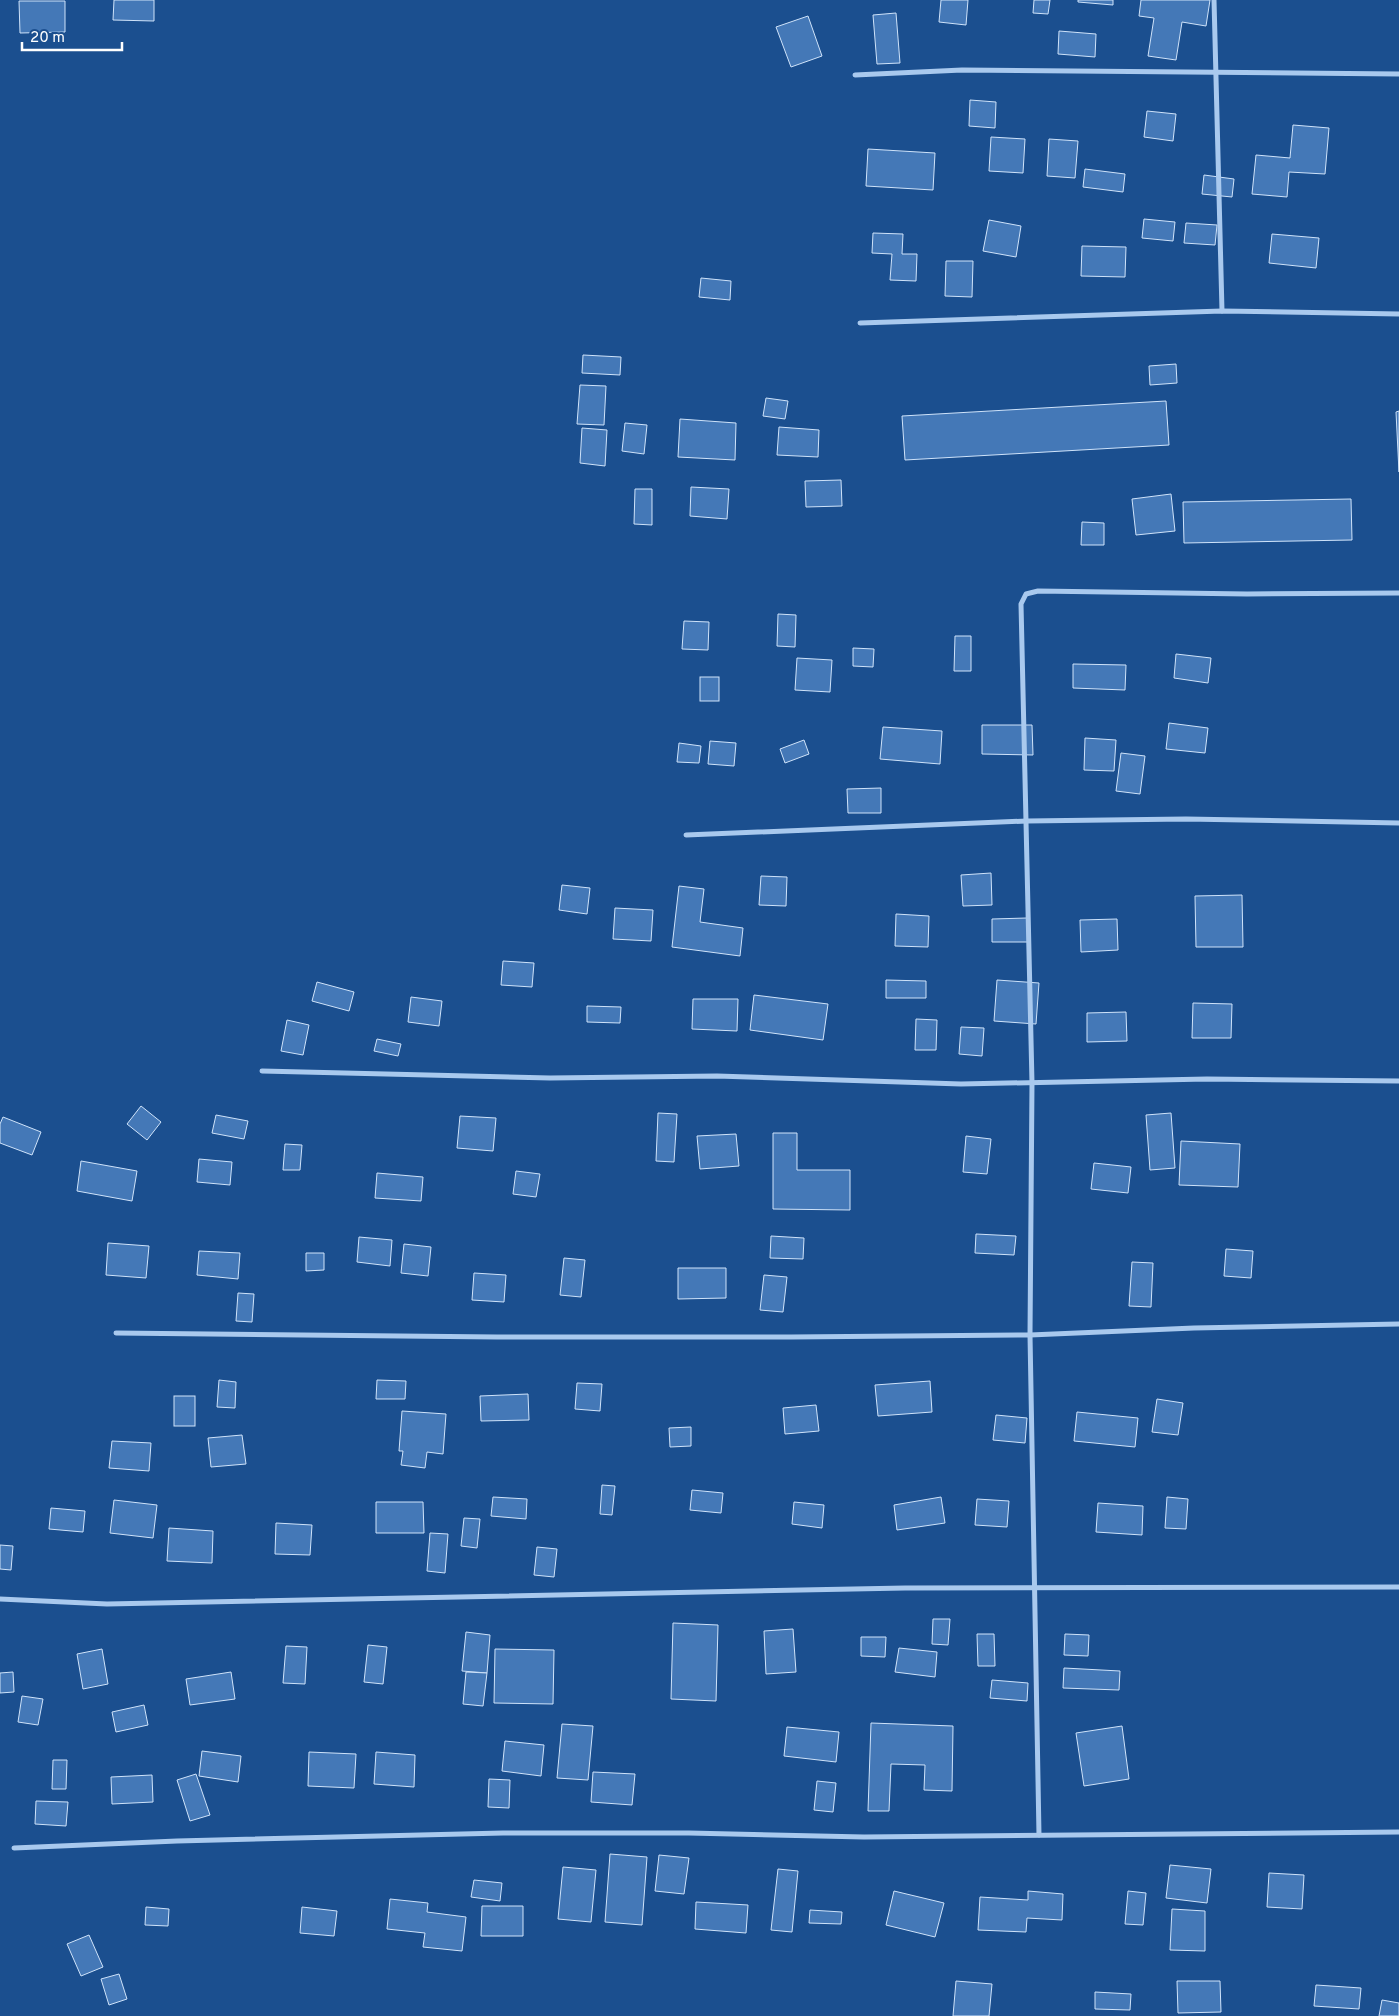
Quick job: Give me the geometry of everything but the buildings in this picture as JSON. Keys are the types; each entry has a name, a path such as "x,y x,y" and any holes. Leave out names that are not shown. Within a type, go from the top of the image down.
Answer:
{"street":[{"path":"1214,0 1222,311"},
{"path":"855,75 962,70 1399,74"},
{"path":"860,323 1222,311 1399,314"},
{"path":"1039,1835 1030,1335 1032,1083 1021,604 1026,594 1038,591 1247,594 1399,593"},
{"path":"686,835 1027,821 1186,820 1399,823"},
{"path":"262,1071 550,1078 717,1076 961,1084 1207,1079 1399,1081"},
{"path":"116,1333 497,1337 1030,1335 1194,1328 1399,1324"},
{"path":"0,1600 107,1604 895,1588 1399,1587"},
{"path":"14,1848 177,1841 493,1833 864,1837 1399,1832"}]}
